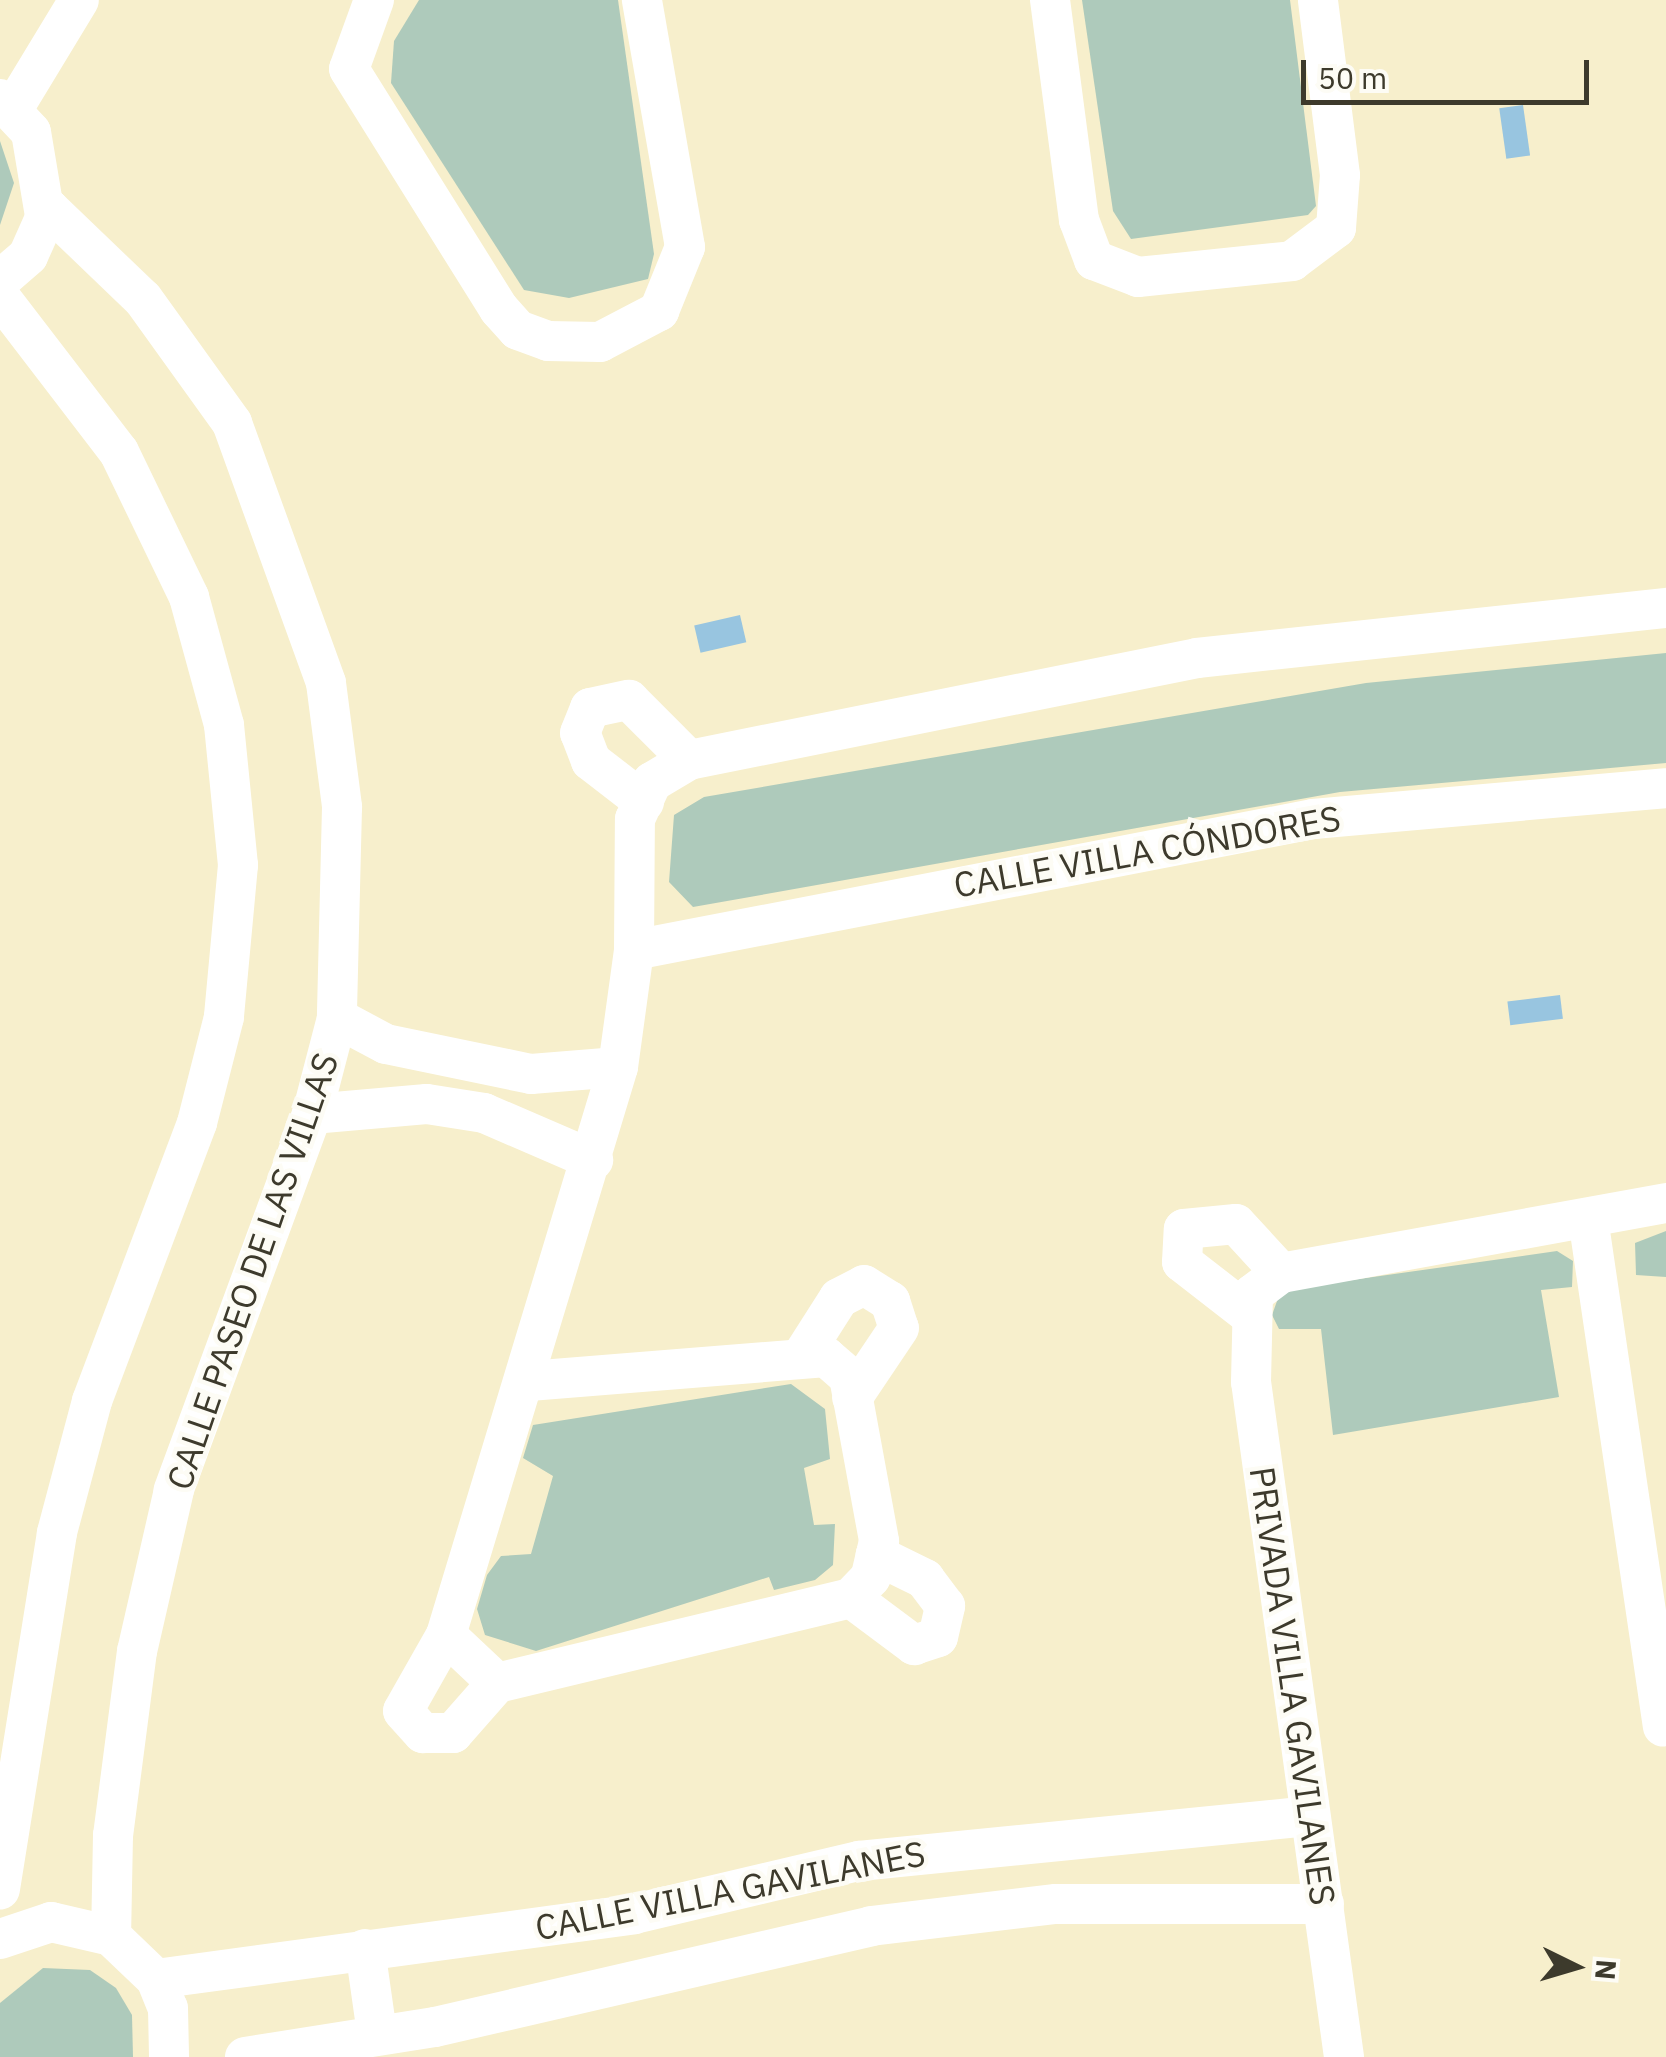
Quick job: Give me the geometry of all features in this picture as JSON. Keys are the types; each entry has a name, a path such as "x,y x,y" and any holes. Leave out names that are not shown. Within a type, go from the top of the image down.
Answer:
{"street":[{"path":"49,209 45,216 40,153 7,104 80,0"},
{"path":"374,0 349,69 499,309 518,330 548,341 600,342 658,311 684,247 642,0"},
{"path":"1050,0 1079,220 1094,260 1138,276 1292,261 1336,228 1340,175 1318,0"},
{"path":"0,280 28,256 49,209"},
{"name":"CALLE PASEO DE LAS VILLAS","path":"49,209 143,299 232,423 291,569 326,683 342,807 337,1018 312,1114 174,1490 137,1650 112,1835 111,1936"},
{"path":"0,298 119,452 189,597 224,725 238,865 224,1017 197,1122 92,1401 57,1532 0,1889"},
{"path":"529,1381 804,1353 849,1377 876,1555 851,1598 496,1682 464,1725 422,1733 403,1711 446,1635 529,1381 618,1068 634,950 635,819 652,782 689,760 1197,658 1666,608"},
{"path":"644,802 590,761 580,733 590,708 629,700 689,760"},
{"name":"CALLE VILLA CÓNDORES","path":"634,950 1314,819 1666,788"},
{"path":"337,1018 386,1044 493,1067 555,1075 618,1068"},
{"path":"484,1114 493,1067"},
{"path":"312,1114 369,1104 484,1114 593,1160"},
{"path":"1281,1274 1236,1224 1184,1228 1182,1262 1250,1315 1253,1294 1281,1274 1666,1203"},
{"path":"1588,1218 1663,1727"},
{"path":"804,1353 839,1298 864,1285 890,1300 900,1328 852,1398"},
{"name":"PRIVADA VILLA GAVILANES","path":"1250,1315 1306,1816 1324,1904 1344,2057"},
{"path":"851,1598 914,1645 938,1637 945,1606 925,1580 876,1555"},
{"path":"446,1635 496,1682"},
{"name":"CALLE VILLA GAVILANES","path":"156,1979 634,1914 859,1861 1306,1816"},
{"path":"859,1861 872,1926"},
{"name":"CALLE VILLA GAVILANES","path":"245,2057 377,2033 872,1926 1056,1904 1324,1904"},
{"path":"0,1939 51,1922 111,1936 156,1979 168,2008 169,2057"},
{"path":"365,1949 377,2033"}],"green space":[{"path":"419,0 618,0 654,254 648,279 569,298 524,290 391,83 394,41"},
{"path":"1082,0 1290,0 1316,206 1308,215 1131,239 1113,211"},
{"path":"0,141 14,183 0,225"},
{"path":"1666,653 1666,763 1340,792 693,907 669,882 674,815 704,797 1366,683"},
{"path":"1666,1231 1666,1277 1636,1275 1635,1243"},
{"path":"1557,1251 1573,1261 1572,1287 1541,1290 1559,1397 1333,1435 1321,1329 1279,1329 1272,1315 1281,1290"},
{"path":"791,1384 825,1409 830,1459 804,1468 814,1525 835,1524 833,1565 815,1580 774,1590 769,1577 536,1651 485,1635 477,1609 487,1575 501,1556 531,1554 553,1476 523,1458 533,1425"},
{"path":"43,1968 90,1970 116,1988 132,2015 133,2057 0,2057 0,2003"}],"water":[{"path":"1523,105 1530,156 1506,159 1499,108"},
{"path":"740,615 746,642 701,653 694,626"},
{"path":"1560,995 1563,1019 1510,1025 1507,1001"}]}
